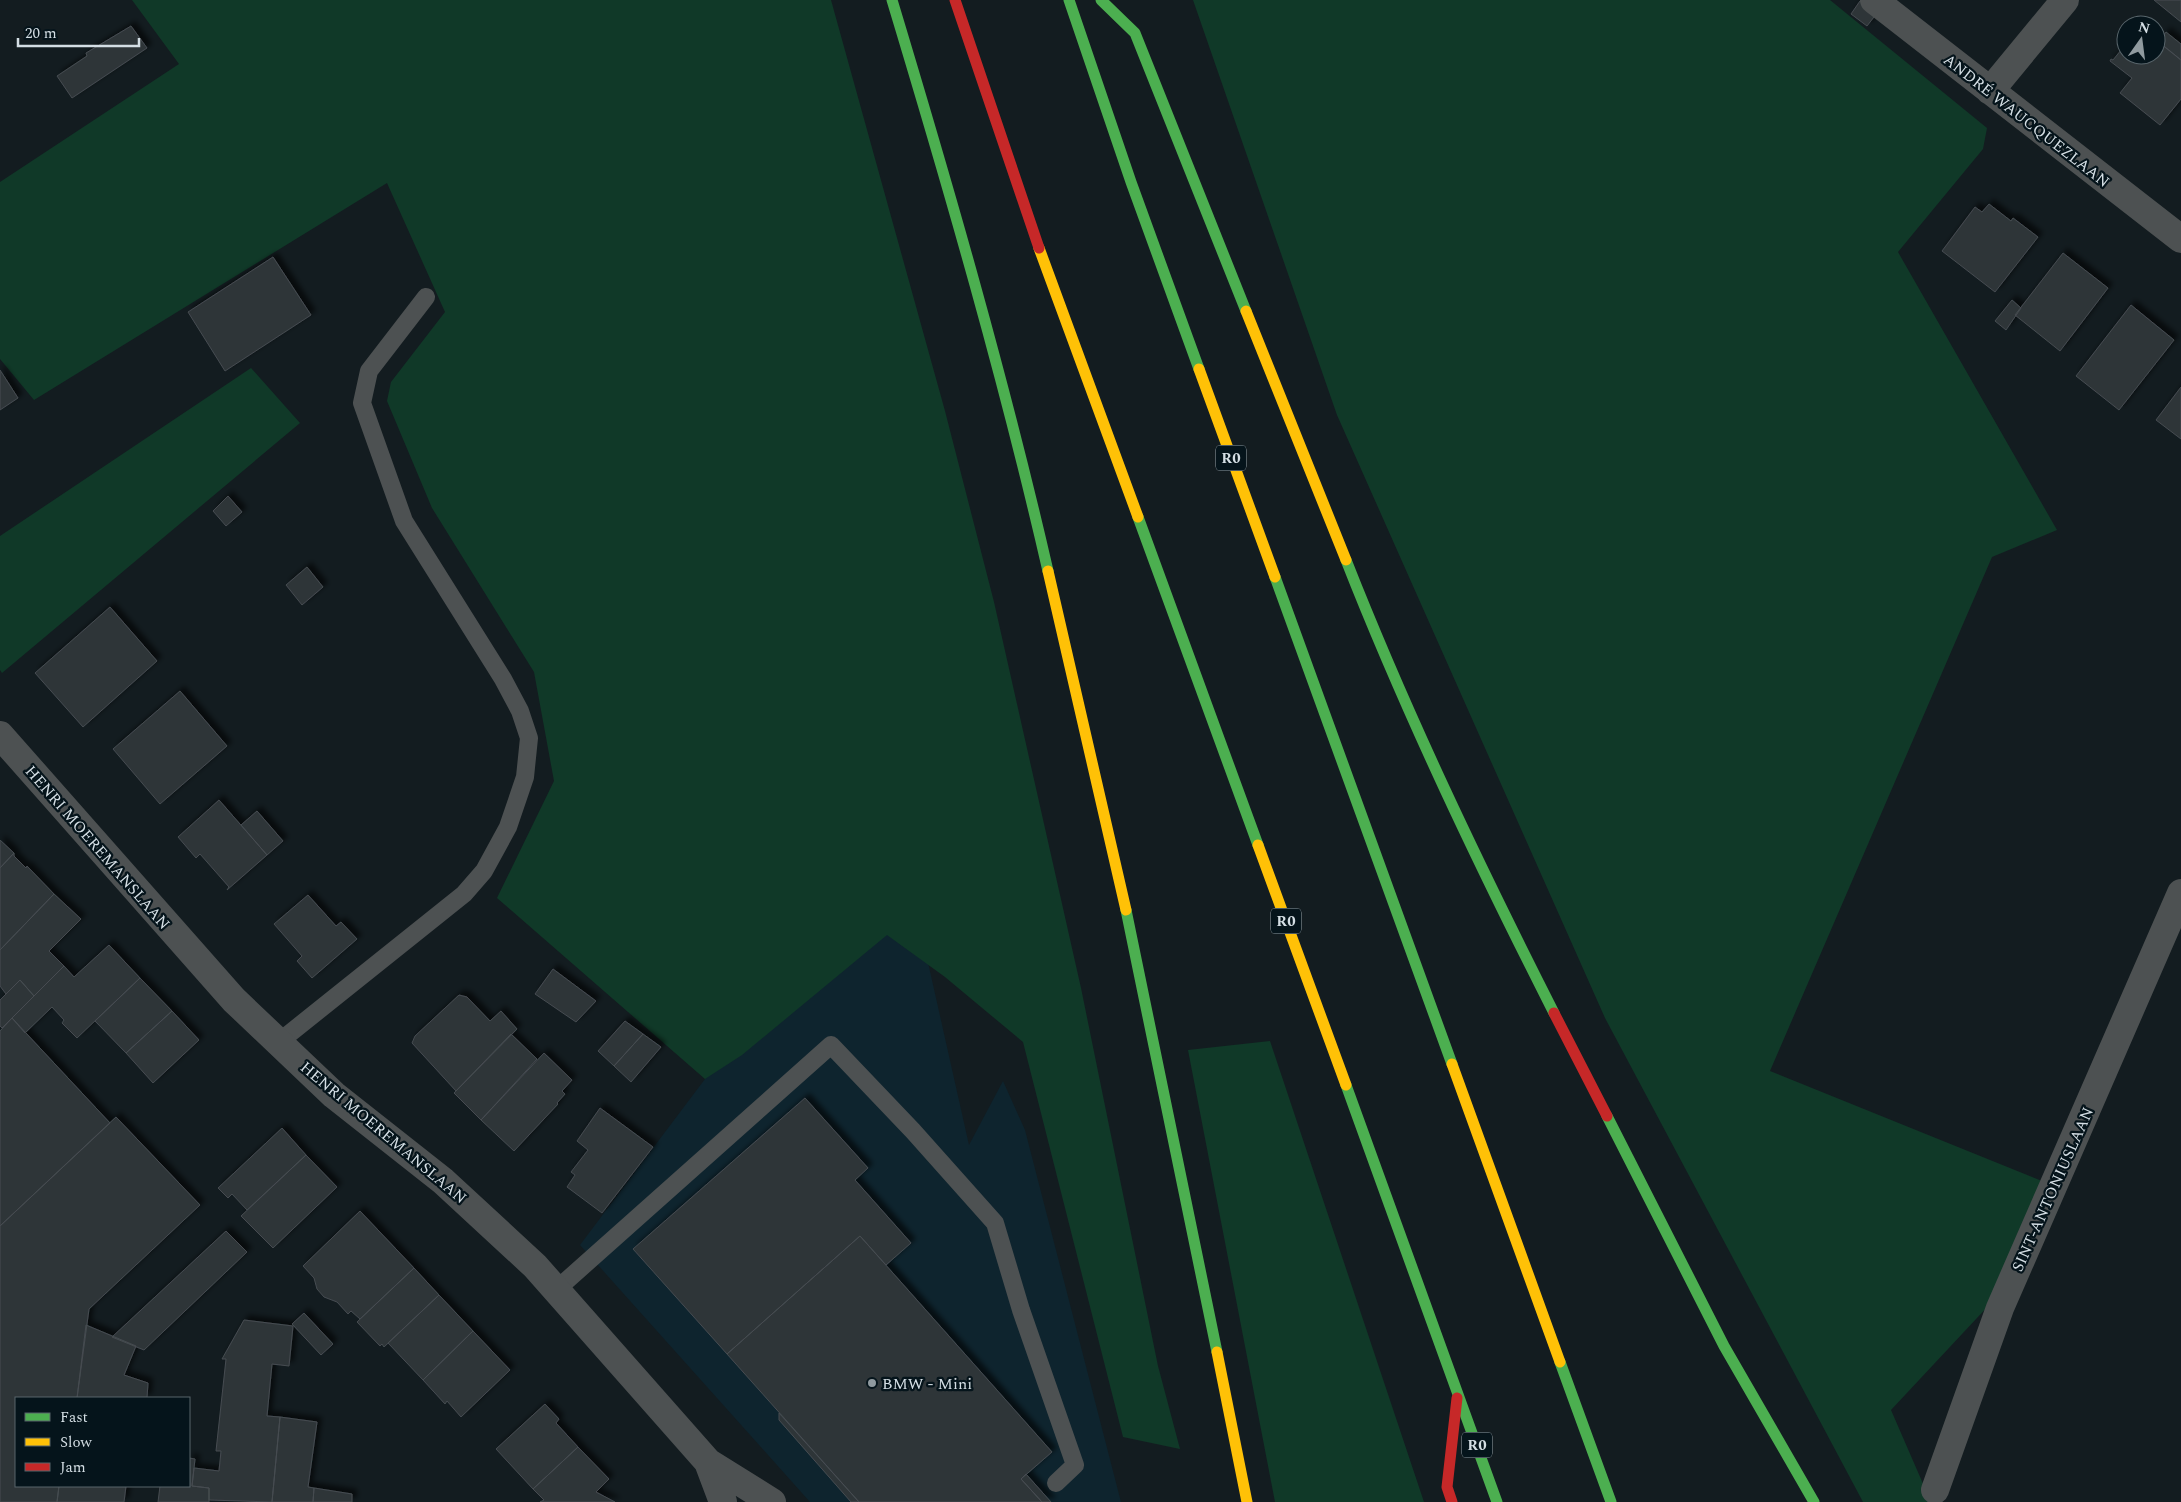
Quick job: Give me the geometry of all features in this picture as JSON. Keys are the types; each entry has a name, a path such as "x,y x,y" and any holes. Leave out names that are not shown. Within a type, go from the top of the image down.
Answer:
{"highway":[{"path":"892,0 955,210 1030,494 1139,967 1247,1502"},
{"name":"R0","path":"955,0 1059,304 1458,1389 1497,1502"},
{"name":"R0","path":"1069,0 1135,192 1611,1502"},
{"path":"1101,0 1135,33 1380,646 1464,831 1538,981 1724,1346 1814,1502"},
{"path":"1452,1502 1447,1487 1458,1389"}],"street":[{"name":"ANDRÉ WAUCQUEZLAAN","path":"1874,0 2181,239"},
{"path":"1990,92 2065,0"},
{"name":"HENRI MOEREMANSLAAN","path":"0,735 161,920 234,1000 334,1095 443,1181 515,1247 556,1290 708,1462 772,1502"},
{"name":"SINT-ANTONIUSLAAN","path":"1934,1490 2000,1308 2181,893"},
{"name":"HENRI MOEREMANSLAAN","path":"708,1462 723,1502"}],"lane":[{"path":"279,1042 464,894 484,871 508,828 525,777 529,738 520,711 503,679 404,521 362,403 369,371 426,297"},
{"path":"556,1290 831,1045 913,1131 995,1223 1022,1310 1075,1465 1056,1482"}],"shaded area":[{"path":"914,900 969,1145 1003,1081 1025,1130 1121,1502 810,1502 580,1245 705,1079 752,1035"}],"green space":[{"path":"132,0 831,0 945,411 994,602 1081,988 1158,1366 1180,1449 1123,1437 1023,1042 945,977 887,935 742,1055 705,1079 497,898 554,781 534,672 432,508 387,401 391,382 445,312 387,183 34,400 0,359 0,182 179,64"},
{"path":"1193,0 1830,0 1987,128 1983,149 1898,252 2057,530 1992,557 1770,1071 2042,1181 1991,1303 1891,1410 1924,1486 1928,1502 1863,1502 1605,1018 1337,415"},
{"path":"251,368 300,423 2,673 0,670 0,536"},
{"path":"1270,1041 1424,1502 1275,1502 1188,1050"}],"building":[{"path":"2154,0 2181,0 2181,22"},
{"path":"1860,1 1877,13 1867,26 1851,14"},
{"path":"131,26 147,48 72,98 57,76 87,56 86,53"},
{"path":"2166,32 2181,44 2181,60 2166,48"},
{"path":"2166,48 2181,60 2181,99 2160,125 2120,93 2132,78 2110,61 2111,59 2113,60 2116,56 2116,65 2166,65"},
{"path":"1989,204 2011,221 2013,218 2038,237 1995,292 1942,251 1975,207 1982,212"},
{"path":"2063,253 2108,288 2060,351 2015,315"},
{"path":"273,257 311,315 225,371 188,312"},
{"path":"2012,300 2021,308 2006,330 1995,321"},
{"path":"2131,305 2174,340 2119,410 2076,376"},
{"path":"0,370 18,398 0,410"},
{"path":"2181,387 2181,439 2156,420"},
{"path":"228,496 242,512 226,526 213,511"},
{"path":"307,567 323,587 302,605 286,585"},
{"path":"110,607 157,661 83,727 35,673"},
{"path":"180,691 227,746 160,804 113,749"},
{"path":"219,800 267,855 227,890 229,887 200,854 196,858 178,837"},
{"path":"257,811 283,841 267,855 241,825"},
{"path":"0,840 14,853 0,868"},
{"path":"14,853 14,856 26,868 27,866 54,894 0,950 0,868"},
{"path":"54,894 81,919 49,951 64,966 34,996 20,980 6,994 0,986 0,950"},
{"path":"308,895 336,926 341,922 357,939 312,978 297,961 302,956 274,924"},
{"path":"109,945 140,978 77,1038 62,1023 64,1020 52,1007 25,1033 12,1018 64,966 74,977"},
{"path":"553,969 596,1001 576,1022 535,994"},
{"path":"140,978 172,1011 126,1053 95,1021"},
{"path":"20,980 34,996 2,1028 0,1026 0,1000"},
{"path":"459,995 467,997 490,1021 501,1011 517,1029 456,1091 412,1043 415,1036"},
{"path":"172,1011 199,1040 153,1083 126,1053"},
{"path":"12,1018 110,1123 0,1226 0,1031"},
{"path":"625,1021 643,1034 614,1066 598,1051"},
{"path":"511,1034 537,1059 481,1120 454,1093"},
{"path":"643,1034 661,1047 631,1082 614,1066"},
{"path":"544,1053 572,1080 562,1091 565,1094 558,1104 514,1151 481,1120"},
{"path":"805,1098 868,1168 855,1180 911,1243 886,1265 860,1236 727,1354 633,1249"},
{"path":"600,1108 653,1147 602,1213 567,1187 575,1175 571,1172 588,1150 577,1141"},
{"path":"116,1117 200,1205 89,1309 77,1397 15,1397 15,1487 59,1487 57,1502 0,1502 0,1226"},
{"path":"282,1128 306,1155 247,1210 232,1194 228,1198 218,1188"},
{"path":"306,1155 337,1187 273,1248 241,1216"},
{"path":"360,1211 414,1268 360,1319 351,1311 348,1314 337,1302 324,1297 317,1289 314,1278 303,1266"},
{"path":"226,1231 247,1252 144,1350 112,1337"},
{"name":"BMW - Mini","path":"860,1236 1052,1452 1021,1479 1042,1502 859,1502 727,1354"},
{"path":"414,1268 439,1295 384,1347 382,1344 380,1346 357,1322"},
{"path":"439,1295 473,1331 423,1380 388,1343"},
{"path":"304,1313 333,1344 321,1355 292,1324"},
{"path":"244,1320 293,1326 289,1366 272,1364 267,1416 280,1417 272,1502 209,1500 209,1488 192,1486 194,1468 219,1471 221,1451 216,1451 226,1359 222,1359"},
{"path":"86,1325 136,1346 124,1375 148,1383 147,1397 77,1397"},
{"path":"473,1331 510,1370 461,1417 447,1401 445,1404 423,1380"},
{"path":"545,1404 559,1419 556,1423 578,1447 533,1489 496,1449"},
{"path":"779,1413 859,1502 851,1502 779,1420"},
{"path":"280,1417 317,1422 308,1487 314,1488 313,1502 272,1502"},
{"path":"578,1447 609,1479 596,1492 615,1502 540,1502 544,1500 533,1489"},
{"path":"190,1458 195,1459 192,1486 209,1488 209,1502 158,1502 160,1487 190,1487"},
{"path":"1026,1474 1051,1502 1042,1502 1021,1479"},
{"path":"59,1487 126,1487 124,1502 57,1502"},
{"path":"314,1488 352,1494 352,1502 313,1502"}],"traffic: fast":[{"path":"892,0 975,284 1013,427 1048,571"},
{"path":"1069,0 1131,182 1199,369"},
{"path":"1101,0 1135,33 1246,311"},
{"path":"1138,517 1258,845"},
{"path":"1346,560 1369,618 1445,789 1498,902 1554,1013"},
{"path":"1275,577 1452,1064"},
{"path":"1126,910 1217,1352"},
{"path":"1346,1085 1497,1502"},
{"path":"1607,1116 1724,1346 1814,1502"},
{"path":"1560,1362 1611,1502"}],"traffic: slow":[{"path":"1039,248 1138,517"},
{"path":"1246,311 1346,560"},
{"path":"1199,369 1275,577"},
{"path":"1048,571 1126,910"},
{"path":"1258,845 1346,1085"},
{"path":"1452,1064 1560,1362"},
{"path":"1217,1352 1247,1502"}],"traffic: jam":[{"path":"955,0 1039,248"},
{"path":"1554,1013 1607,1116"},
{"path":"1452,1502 1447,1487 1457,1398"}],"place":[{"name":"BMW - Mini","path":"872,1383"}]}
